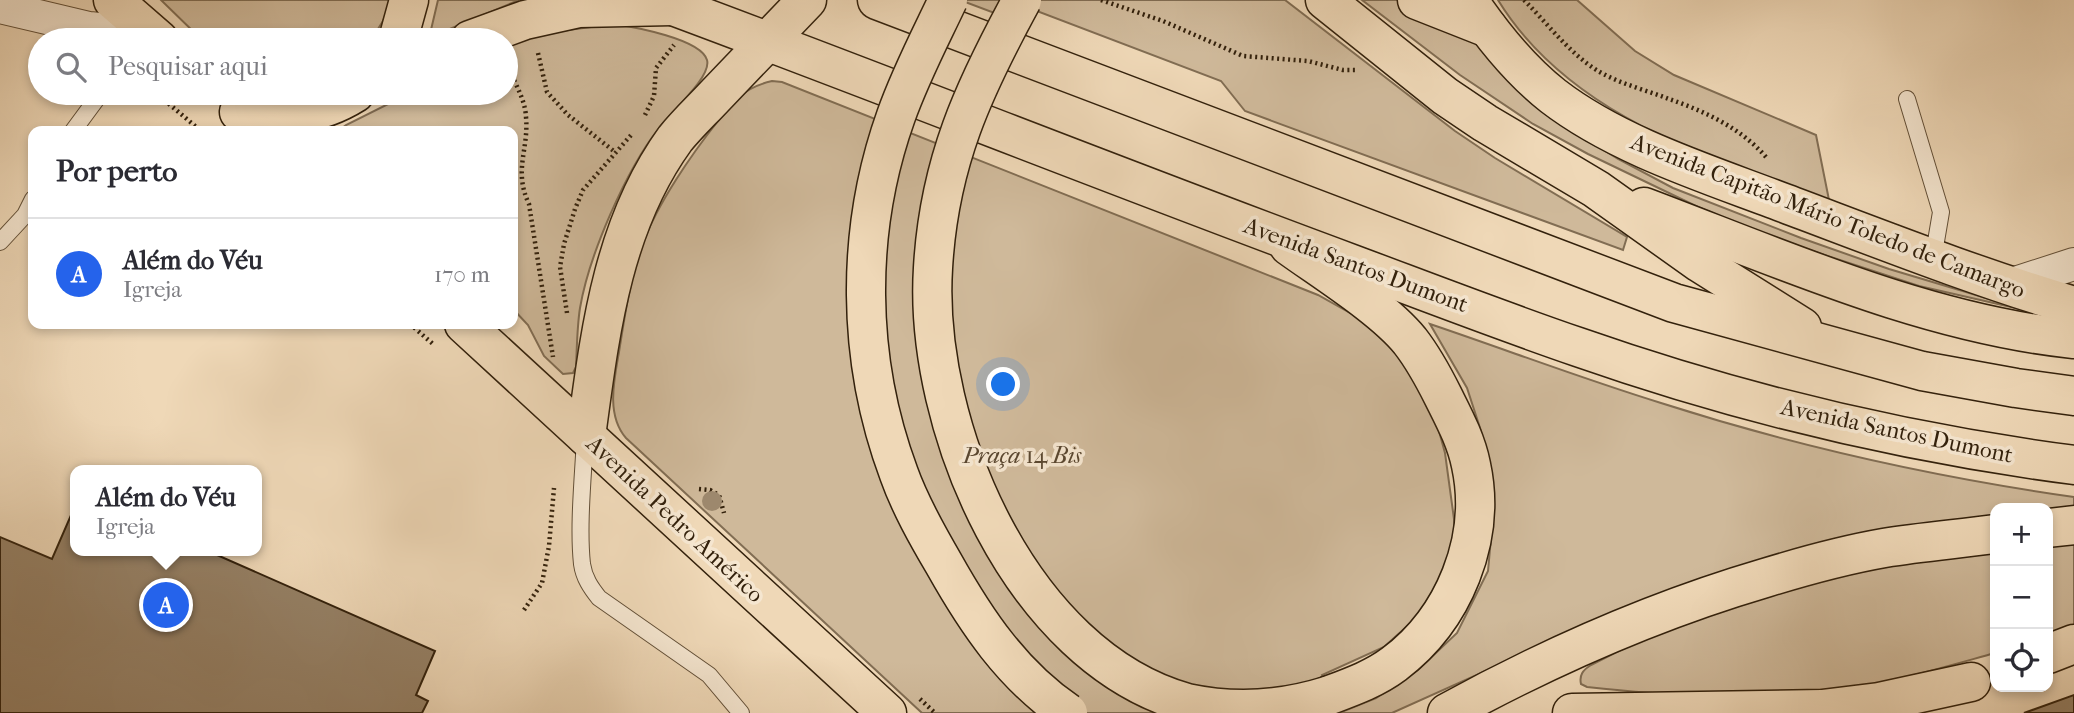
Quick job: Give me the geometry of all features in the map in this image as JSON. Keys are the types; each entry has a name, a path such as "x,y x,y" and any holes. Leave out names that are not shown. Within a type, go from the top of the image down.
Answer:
{"main road":[{"path":"401,28 409,0"},
{"path":"586,436 608,294 626,232 642,196 676,138 807,0"},
{"path":"877,0 1674,303 1922,371 2074,396"},
{"path":"948,0 896,115 881,165 871,216 866,268 866,321 872,373 883,425 899,475 920,523 968,608 995,645 1025,678 1068,713"},
{"path":"1023,0 975,93 944,181 936,226 933,316 937,361 949,416 976,491 1014,561 1046,604 1096,655 1124,676 1156,693 1189,704 1223,710 1294,706 1362,683 1394,664 1422,639 1445,609 1461,576 1471,540 1475,503 1471,466 1460,430 1427,364 1408,338 1386,317 1275,236"},
{"path":"1325,0 1382,47 1485,123 1596,189 1700,263 1836,349"},
{"path":"1417,0 1478,14"},
{"path":"503,28 525,20 579,8 669,16"},
{"name":"Avenida Capitão Mário Toledo de Camargo","path":"1478,14 1514,60 1553,96 1615,135 1684,165 1933,259 2006,286 2074,306"},
{"name":"Avenida Santos Dumont","path":"669,16 767,41 1275,236 1578,348 1698,385 1902,437 2005,456 2074,465"},
{"path":"238,112 303,114 332,105"},
{"path":"1596,189 1806,268 1897,299 1979,323 2074,339"},
{"name":"Avenida Pedro Américo","path":"450,335 586,436 901,704"},
{"path":"2053,527 2074,525"},
{"path":"1447,713 1523,671 1595,638 1654,614 1735,587 1809,565 1883,548 1990,535"},
{"path":"2053,652 2074,644"},
{"path":"1572,713 1822,709 1879,702 1983,678"},
{"path":"1890,713 1983,678"}],"street":[{"path":"0,7 85,28"},
{"path":"2006,286 2074,264"}],"lane":[{"path":"1907,99 1941,212 1933,259"},
{"path":"77,126 92,105"},
{"path":"0,242 28,215"},
{"path":"586,436 582,493 582,566 589,585 599,598 709,675 741,713"}],"path":[{"path":"1101,0 1163,20 1243,56 1308,61 1353,71 1359,69 1382,47"},
{"path":"1524,0 1576,53 1598,71 1717,118 1755,145 1773,165"},
{"path":"643,117 654,96 656,68 669,16"},
{"path":"534,43 547,92 568,115 615,152"},
{"path":"518,89 527,121 522,188 529,204 553,364"},
{"path":"170,105 195,126"},
{"path":"567,323 560,267 564,244 583,190 638,127"},
{"path":"428,329 450,335"},
{"path":"524,610 542,583 549,546 555,483"},
{"path":"692,486 719,495 727,517"},
{"path":"901,704 935,713"}],"green space":[{"path":"161,0 391,0 379,28 190,28"},
{"path":"438,0 519,0 452,28 431,28"},
{"path":"960,0 1285,0 1455,131 1627,237 1623,250 1245,111 1221,81 1037,11 1005,17"},
{"path":"1362,0 1450,0 1559,122 1618,159 1673,188 1889,269 2033,312 1919,286 1770,237 1698,207 1533,124 1460,75"},
{"path":"1498,0 1577,0 1635,51 1674,75 1816,135 1830,205 1691,150 1603,103 1563,74 1528,40"},
{"path":"614,24 680,40 693,46 707,60 707,67 697,85 664,121 646,146 610,214 585,287 579,315 576,367 573,373 563,374 544,356 528,325 518,314 518,126 345,126 386,105 518,105 518,42 545,33"},
{"name":"Praça 14 Bis","path":"772,81 782,82 1318,295 1359,318 1404,359 1431,402 1445,453 1454,519 1454,547 1424,611 1384,647 1322,675 1332,713 922,713 626,438 616,419 614,385 628,297 649,228 676,180 728,108 747,91"},
{"path":"1430,324 1632,394 1762,433 1917,470 2074,497 2074,514 2053,516 2053,503 1990,503 1990,522 1561,637 1392,713 1339,713 1376,698 1419,669 1457,633 1488,571 1493,516 1481,431 1467,388"},
{"path":"2074,541 2074,628 2053,635 2053,566 2053,543"},
{"path":"1990,546 1990,654 1885,682 1788,695 1673,695 1587,687 1581,684 1582,673 1591,665 1709,605 1788,581"}],"building":[{"path":"70,518 70,556 219,556 435,651 416,695 428,701 422,713 0,713 0,537 52,559"},
{"path":"2074,695 2074,713 2024,713"}],"place":[{"name":"Além do Véu","path":"166,605"}]}
